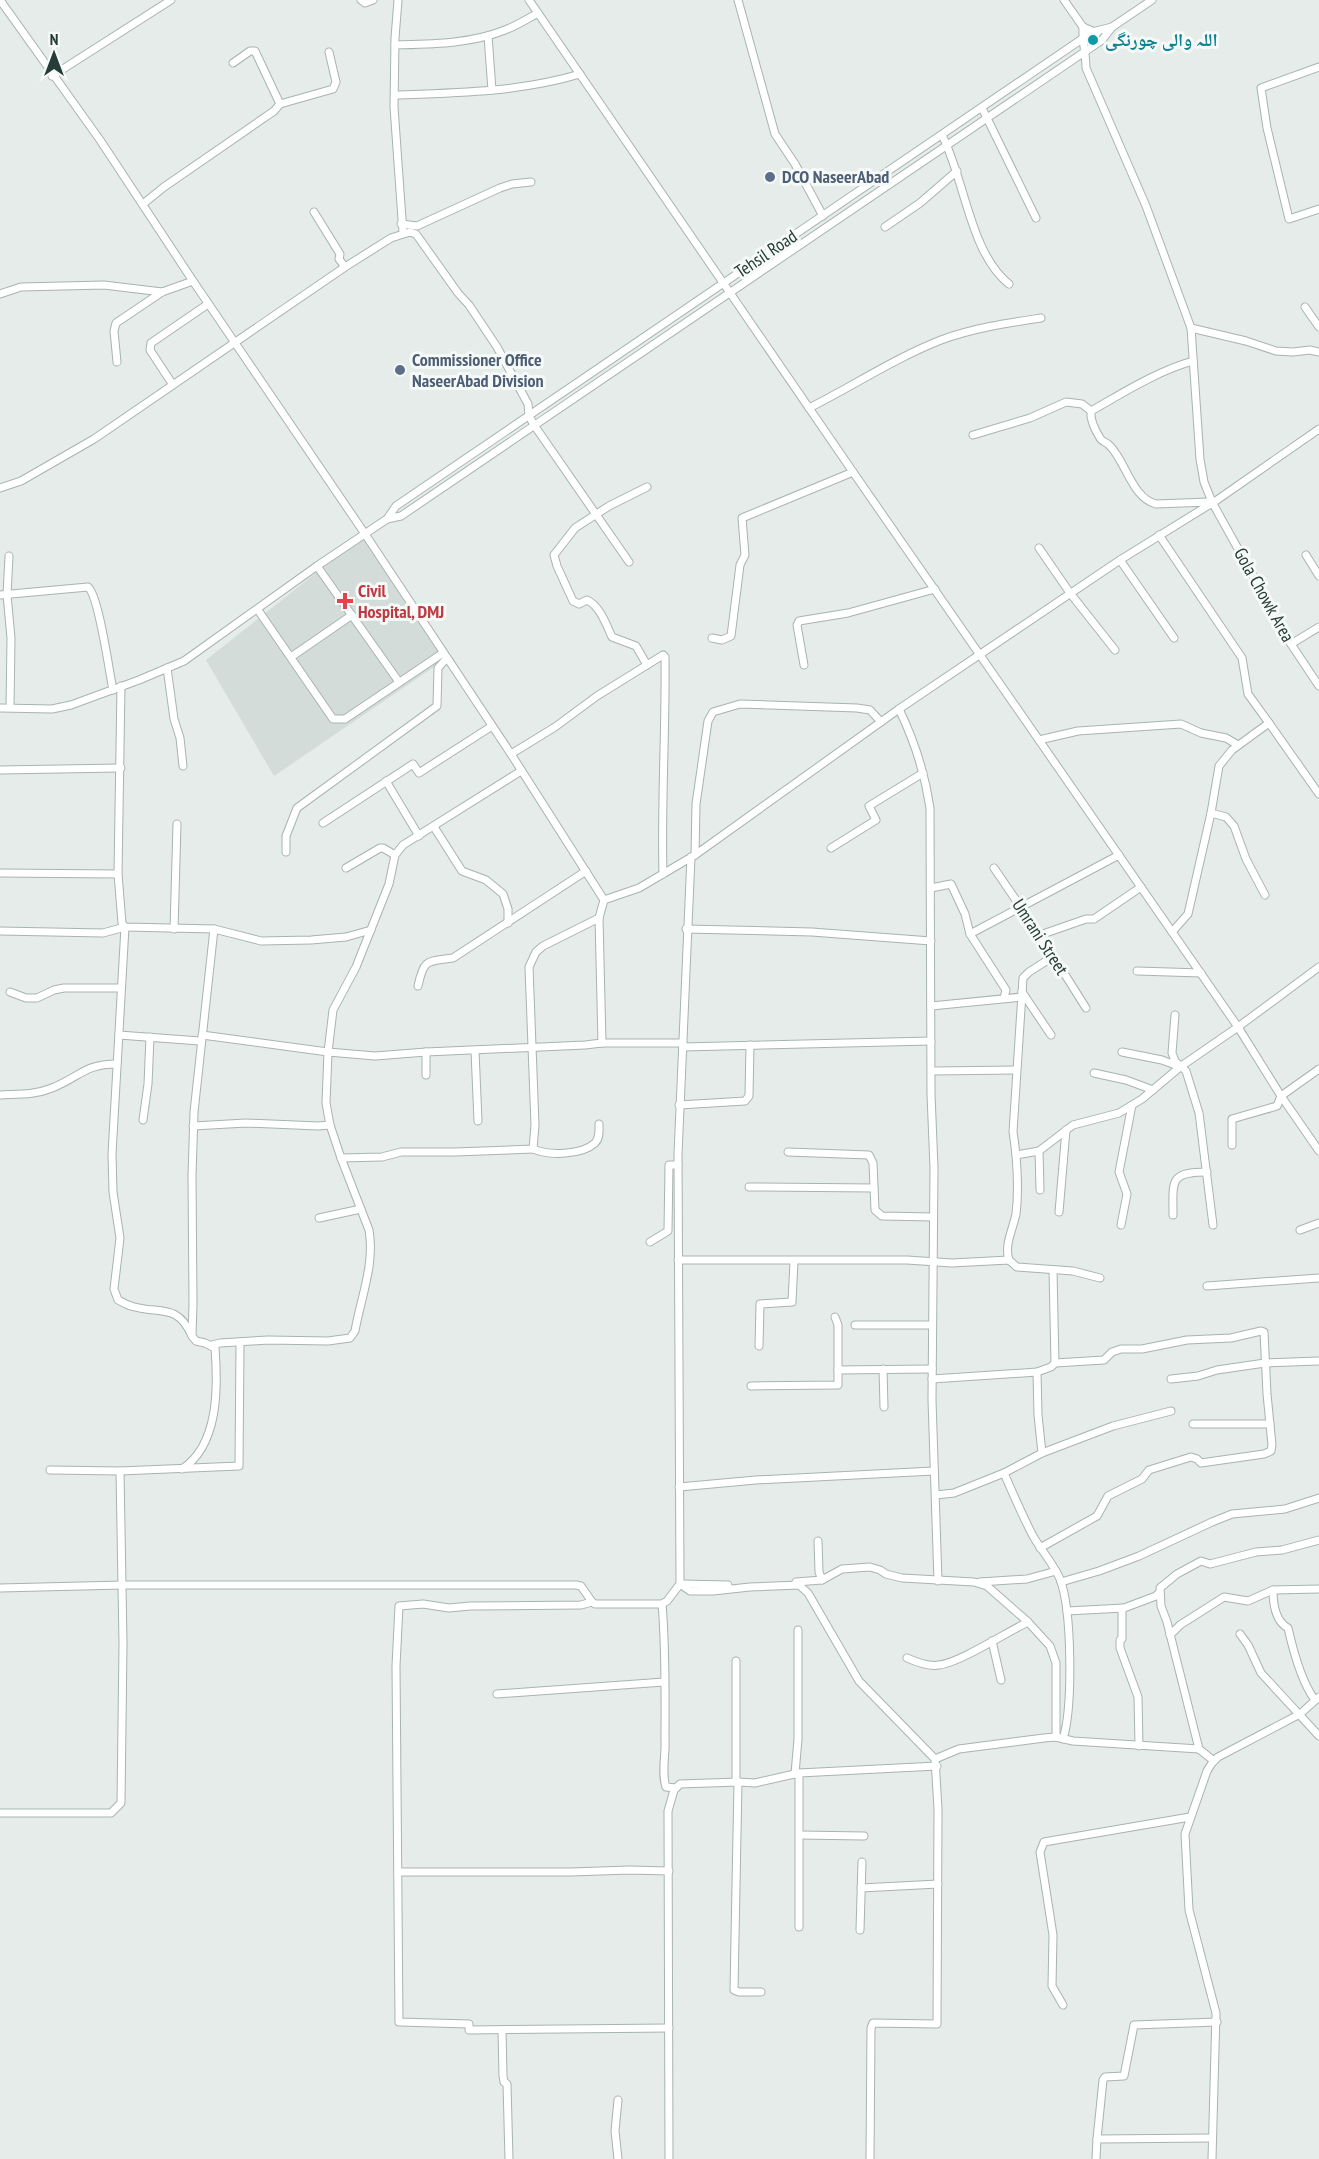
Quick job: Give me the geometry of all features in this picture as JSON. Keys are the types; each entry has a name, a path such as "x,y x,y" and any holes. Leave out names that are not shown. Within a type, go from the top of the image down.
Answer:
{"street":[{"path":"0,0 52,76 100,140 208,304 365,534 511,754 604,900 599,918 602,1043"},
{"path":"52,76 171,0"},
{"path":"361,0 367,3 373,0"},
{"path":"398,0 395,95 403,233"},
{"path":"529,0 852,472 1201,973 1319,1151"},
{"path":"738,0 775,134 795,164 823,216"},
{"path":"1064,0 1083,27 1096,31 1102,40"},
{"name":"Tehsil Road","path":"387,519 396,506 1082,39 1096,31 1112,27 1152,0"},
{"path":"0,15 8,11"},
{"path":"395,45 444,44 488,36 506,30 538,13"},
{"path":"1082,39 1083,27"},
{"path":"0,708 52,709 71,705 184,661 317,566 387,519 401,516 1102,40 1112,27"},
{"path":"488,36 492,90"},
{"name":"Gola Chowk Area","path":"1082,39 1086,68 1146,206 1191,328 1200,459 1204,482 1291,644 1319,686"},
{"path":"233,63 250,51 255,51 280,104"},
{"path":"143,204 274,111 280,104 333,89 336,82 328,52"},
{"path":"1319,67 1261,88 1267,128 1289,219 1319,209"},
{"path":"395,95 492,90 555,82 580,74"},
{"path":"982,108 1036,218"},
{"path":"942,135 957,171 983,252 996,274 1009,284"},
{"path":"885,227 920,203 957,171"},
{"path":"401,224 417,226 500,188 531,182"},
{"path":"314,212 340,254 339,259 345,267"},
{"path":"0,488 21,481 94,439 345,267 403,233 410,232 416,234 497,347 528,404 529,416 534,426 629,562"},
{"path":"117,362 114,331 116,322 162,292 193,281"},
{"path":"0,294 21,287 104,285 162,292"},
{"path":"173,385 149,346 208,304"},
{"path":"1305,307 1319,327"},
{"path":"809,408 897,360 943,340 1004,323 1041,318"},
{"path":"1191,328 1246,341 1276,351 1319,352"},
{"path":"1091,411 1170,369 1193,361"},
{"path":"973,435 1030,418 1066,402 1082,404 1091,411"},
{"path":"1091,411 1090,418 1100,439 1110,446 1148,502 1156,504 1214,501"},
{"path":"604,900 639,888 693,856 881,722 1070,593 1214,501 1319,429"},
{"path":"712,638 722,640 731,636 740,565 745,555 742,518 852,472"},
{"path":"647,487 575,528 555,555 557,566 573,602 579,604 587,600 591,601 612,637 636,646 647,665"},
{"path":"1159,535 1242,658 1248,694 1319,794"},
{"path":"1039,548 1070,593 1116,650"},
{"path":"1305,555 1319,576"},
{"path":"9,556 4,595 12,638 10,707"},
{"path":"1120,560 1174,638"},
{"path":"317,566 399,682"},
{"path":"4,595 88,587 92,590 113,690"},
{"path":"804,665 797,625 799,621 848,613 935,589"},
{"path":"258,610 333,719 345,719 399,682 445,655"},
{"path":"291,657 352,615"},
{"path":"1291,644 1319,627"},
{"path":"286,852 286,836 297,808 436,706 438,668 445,655"},
{"path":"511,754 661,655 665,657 663,874"},
{"path":"167,668 183,766"},
{"path":"121,686 118,874 122,923 125,927 112,1154 113,1192 120,1238 114,1289 118,1300 132,1306 167,1310 179,1316 187,1323 196,1341 212,1345 268,1340 328,1341 350,1338 356,1331 360,1303 370,1265 371,1241 330,1125 326,1103 328,1052 333,1010 356,967 389,884 395,855 403,845 521,771"},
{"path":"0,1588 123,1585 576,1585 583,1588 590,1600 603,1605 662,1604 667,1601 680,1584 678,1165 686,929 696,804 708,721 713,712 740,704 857,708 870,710 881,722"},
{"path":"900,709 923,773 930,808 932,1379 938,1581"},
{"path":"1172,932 1188,914 1211,813 1219,766 1226,755 1269,723"},
{"path":"1039,740 1078,731 1181,724 1201,733 1226,738 1238,745"},
{"path":"323,823 413,764 420,773 492,726"},
{"path":"0,770 121,768"},
{"path":"831,848 876,820 869,806 923,773"},
{"path":"386,781 419,836"},
{"path":"1211,813 1226,817 1234,826 1246,859 1265,896"},
{"path":"174,929 177,824"},
{"path":"434,827 462,872 486,880 503,894 508,909 508,924"},
{"path":"346,868 380,848 395,855"},
{"path":"970,934 1119,855"},
{"name":"Umrani Street","path":"994,868 1054,956 1086,1008"},
{"path":"418,986 422,967 427,963 453,958 586,871"},
{"path":"0,873 118,874"},
{"path":"931,888 951,884 965,914 970,934 1006,990 1004,998"},
{"path":"1040,935 1086,919 1094,919 1141,887"},
{"path":"533,1149 535,1125 529,967 536,952 599,918"},
{"path":"0,931 103,933 125,927 214,929 261,941 346,937 370,930"},
{"path":"192,1336 193,1126 214,929"},
{"path":"686,929 812,932 931,941"},
{"path":"1054,956 1023,978 1013,1132 1017,1155 1016,1213 1006,1253 1009,1260 1017,1267 1073,1271 1100,1278"},
{"path":"1017,1155 1039,1151 1080,1122 1104,1118 1132,1106 1180,1067 1319,967"},
{"path":"1137,971 1201,973"},
{"path":"10,992 26,998 37,998 64,988 121,988"},
{"path":"931,1006 1022,994"},
{"path":"1022,994 1051,1035"},
{"path":"1175,1015 1172,1053 1180,1067"},
{"path":"119,1035 201,1038 375,1056 585,1046 602,1043 750,1045 931,1041"},
{"path":"143,1120 148,1084 150,1037"},
{"path":"679,1105 744,1101 749,1096 750,1045"},
{"path":"426,1052 426,1075"},
{"path":"475,1052 478,1121"},
{"path":"1122,1052 1162,1060 1186,1071 1199,1113 1213,1225"},
{"path":"0,1095 37,1093 53,1088 83,1070 102,1064 117,1064"},
{"path":"1232,1145 1232,1119 1277,1106 1281,1096 1319,1069"},
{"path":"932,1071 1016,1070"},
{"path":"1094,1073 1126,1080 1153,1090"},
{"path":"1121,1225 1127,1194 1119,1172 1132,1106"},
{"path":"193,1126 246,1123 330,1125"},
{"path":"341,1158 382,1157 401,1152 533,1149 540,1152 565,1152 587,1148 596,1143 599,1137 599,1124"},
{"path":"1059,1212 1066,1130"},
{"path":"1039,1151 1040,1190"},
{"path":"788,1152 869,1155 873,1163 875,1210 882,1216 933,1217"},
{"path":"650,1242 668,1232 669,1165 678,1165"},
{"path":"1173,1215 1173,1195 1177,1179 1183,1174 1207,1172"},
{"path":"749,1187 874,1188"},
{"path":"319,1218 361,1209"},
{"path":"1300,1230 1319,1222"},
{"path":"678,1260 952,1263 1009,1260"},
{"path":"759,1346 760,1304 792,1302 794,1261"},
{"path":"1053,1270 1055,1363"},
{"path":"1207,1286 1319,1278"},
{"path":"751,1386 838,1385 838,1325 835,1317"},
{"path":"855,1325 932,1325"},
{"path":"932,1379 1037,1372 1055,1363 1104,1360 1112,1352 1121,1349 1142,1349 1187,1340 1231,1338 1264,1332 1271,1451 1264,1455 1201,1463 1191,1457 1149,1470 1142,1479 1108,1496 1097,1516 1040,1548"},
{"path":"50,1470 120,1471 239,1466 240,1342"},
{"path":"182,1469 192,1462 200,1451 211,1425 216,1400 215,1348 212,1345"},
{"path":"1172,1379 1265,1363 1319,1361"},
{"path":"883,1369 884,1407"},
{"path":"838,1370 932,1369"},
{"path":"1037,1372 1042,1453"},
{"path":"936,1495 954,1493 1004,1473 1042,1453 1113,1426 1171,1411"},
{"path":"1193,1424 1270,1424"},
{"path":"0,1813 111,1813 122,1803 123,1585 120,1471"},
{"path":"679,1487 756,1480 934,1471"},
{"path":"1004,1473 1040,1548 1061,1582 1069,1634 1066,1729 1060,1738"},
{"path":"1061,1582 1100,1571 1139,1556 1232,1514 1285,1509 1319,1498"},
{"path":"1199,1749 1161,1606 1160,1588 1166,1582 1202,1561 1210,1564 1256,1552 1282,1550 1319,1540"},
{"path":"818,1541 819,1572 822,1580"},
{"path":"680,1584 736,1585 822,1580 842,1569 870,1567 902,1578 980,1582 1027,1579 1056,1571"},
{"path":"980,1582 1028,1622 1050,1646 1056,1663 1060,1738"},
{"path":"680,1584 690,1591 799,1585 808,1593 859,1681 936,1763 937,2024 873,2023 871,2028 870,2159"},
{"path":"1170,1635 1180,1625 1224,1597 1248,1601 1273,1590 1319,1589"},
{"path":"1212,2159 1217,2022 1215,2005 1189,1910 1185,1834 1207,1771 1214,1761 1300,1714 1317,1699 1308,1690 1287,1628 1282,1626 1277,1618 1273,1590"},
{"path":"1066,1611 1122,1608 1159,1593"},
{"path":"590,1600 582,1605 449,1608 423,1604 399,1606 396,1666 399,2022 469,2024 469,2030 669,2028"},
{"path":"662,1604 665,1636 664,1780 666,1787 755,1783 797,1774 936,1763 959,1749 1060,1738 1199,1749 1214,1761"},
{"path":"1122,1608 1120,1648 1138,1697 1139,1746"},
{"path":"906,1658 922,1664 939,1665 956,1659 1028,1622"},
{"path":"798,1630 797,1774 800,1835 798,1927"},
{"path":"1240,1634 1248,1645 1260,1673 1319,1736"},
{"path":"992,1641 1001,1680"},
{"path":"736,1661 736,1779 738,1782 734,1990 761,1992"},
{"path":"497,1694 664,1682"},
{"path":"669,2159 668,1811 676,1788"},
{"path":"1063,2005 1052,1986 1053,1935 1040,1852 1044,1842 1190,1817"},
{"path":"800,1835 864,1836"},
{"path":"860,1930 862,1862"},
{"path":"398,1872 669,1871"},
{"path":"861,1888 938,1884"},
{"path":"1096,2159 1103,2080 1105,2077 1124,2076 1134,2025 1217,2022"},
{"path":"502,2030 503,2076 507,2084 509,2159"},
{"path":"618,2100 615,2131 618,2159"},
{"path":"1096,2139 1212,2138"}],"shaded area":[{"name":"Civil Hospital, DMJ","path":"365,534 447,658 274,776 206,660"}],"place":[{"name":"اللہ والی چورنگی","path":"1093,40"},
{"name":"DCO NaseerAbad","path":"770,177"},
{"name":"Commissioner Office NaseerAbad Division","path":"400,370"},
{"name":"Civil Hospital, DMJ","path":"345,601"}]}
